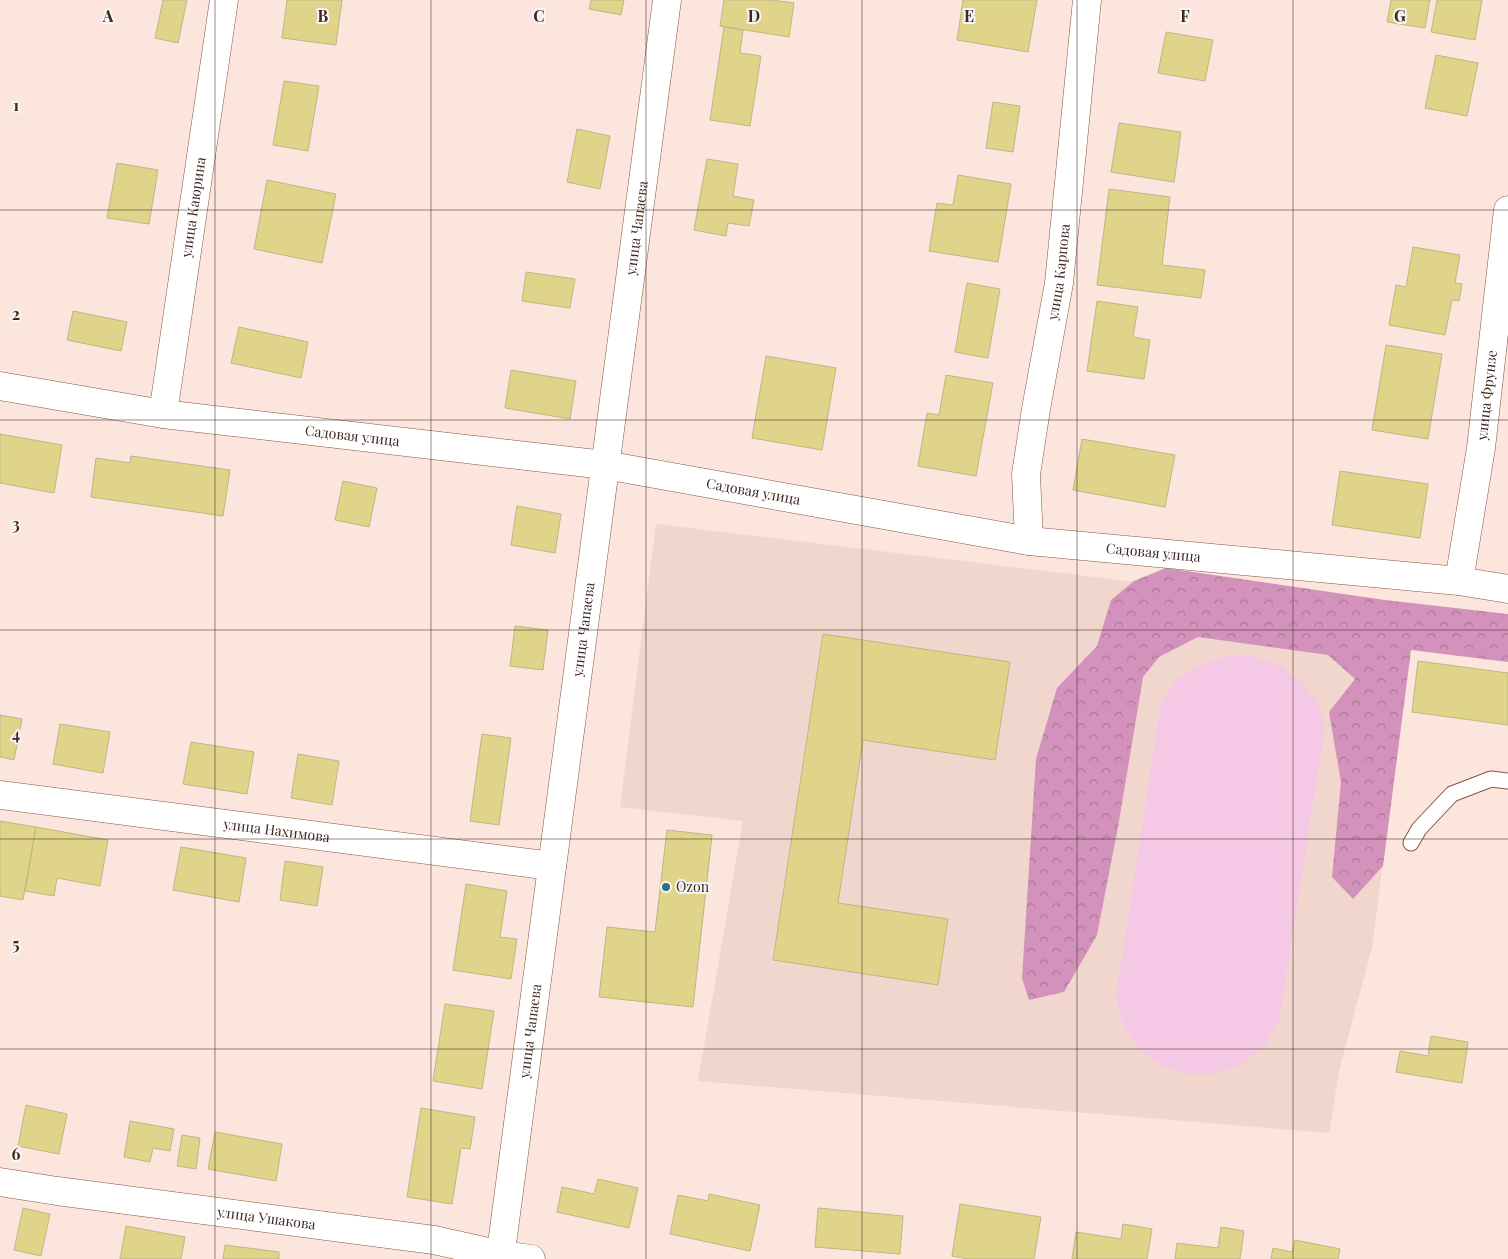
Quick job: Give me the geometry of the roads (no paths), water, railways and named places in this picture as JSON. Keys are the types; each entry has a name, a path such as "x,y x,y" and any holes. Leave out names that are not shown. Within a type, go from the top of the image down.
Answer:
{"street":[{"name":"улица Каюрина","path":"163,414 224,0"},
{"name":"улица Чапаева","path":"500,1257 667,0"},
{"name":"улица Карпова","path":"1029,541 1026,474 1036,409 1060,283 1087,0"},
{"name":"улица Фрунзе","path":"1459,581 1481,448 1508,210"},
{"name":"Садовая улица","path":"0,386 163,414 605,465 1029,541 1459,581 1508,589"},
{"name":"улица Нахимова","path":"0,794 552,866"},
{"name":"улица Ушакова","path":"0,1182 434,1240 500,1257 531,1259"}],"lane":[{"path":"1411,843 1420,828 1452,794 1491,779 1508,781"}],"place":[{"name":"Ozon","path":"666,887"}]}
